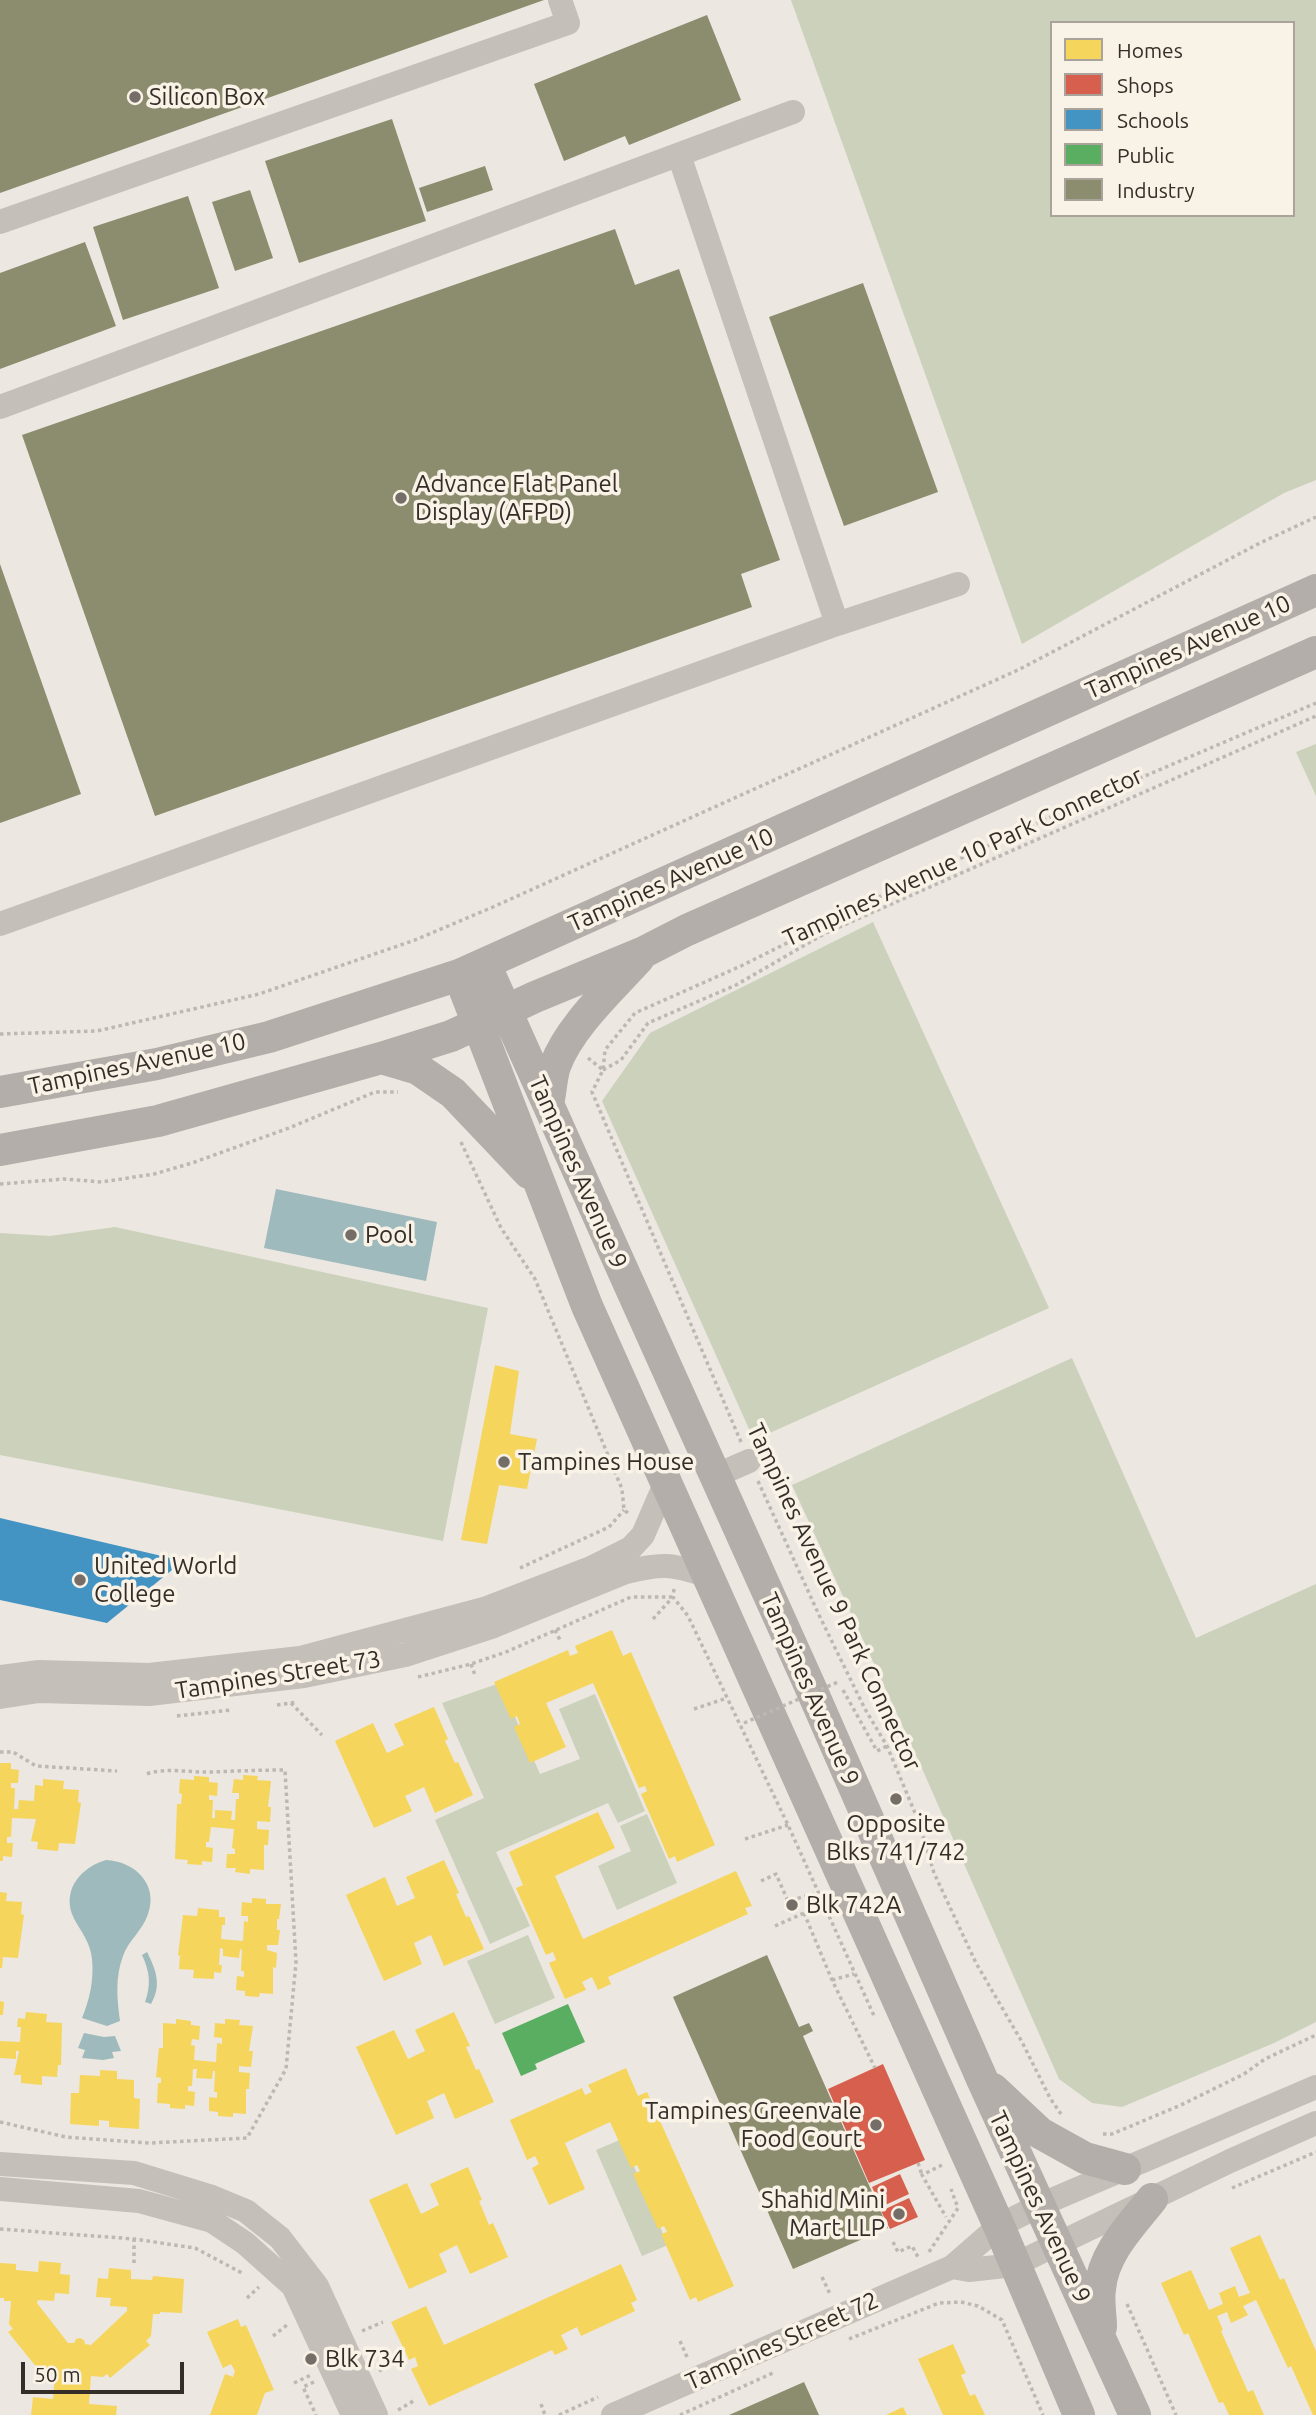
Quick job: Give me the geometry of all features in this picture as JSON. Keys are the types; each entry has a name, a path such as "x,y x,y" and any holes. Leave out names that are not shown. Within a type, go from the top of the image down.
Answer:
{"main road":[{"name":"Tampines Avenue 10","path":"0,1092 157,1064 269,1037 472,969 1316,590"},
{"path":"0,1150 158,1121 451,1036 1316,652"},
{"path":"548,1104 555,1067 567,1043 592,1009 644,952"},
{"name":"Tampines Avenue 9","path":"472,969 492,1017 537,1181 587,1306 999,2226 1079,2415"},
{"name":"Tampines Avenue 9","path":"492,1017 548,1104 982,2079 1135,2415"},
{"path":"381,1058 418,1069 453,1093 537,1181"},
{"path":"982,2079 1040,2133 1085,2158 1125,2169"},
{"path":"1102,2342 1099,2290 1104,2268 1109,2256 1152,2200"}],"street":[{"path":"0,222 568,23 560,0"},
{"path":"0,407 793,113"},
{"path":"679,155 837,624"},
{"path":"0,923 837,624 958,584"},
{"path":"715,1476 749,1461"},
{"name":"Tampines Street 73","path":"0,1678 39,1672 149,1675 300,1658 398,1634 525,1595 620,1555 643,1535 665,1484"},
{"name":"Tampines Street 73","path":"0,1697 39,1691 149,1694 304,1676 405,1655 494,1626 626,1572 673,1565 706,1575"},
{"name":"Tampines Street 72","path":"609,2404 952,2267 999,2226 1040,2205 1316,2087"},
{"name":"Tampines Street 72","path":"952,2267 969,2270 1014,2265 1230,2161 1316,2123"},
{"path":"0,2164 134,2173 212,2197 246,2211 280,2238 317,2286 387,2412"},
{"path":"0,2189 139,2201 212,2221 245,2243 293,2286 353,2415"}],"path":[{"path":"0,1034 97,1031 259,994 415,940 1018,670 1260,543 1316,517"},
{"name":"Tampines Avenue 9 Park Connector","path":"1065,2120 1050,2098 1022,2042 976,1963 934,1873 918,1820 887,1746 865,1709 819,1615 749,1461 592,1093 603,1070 605,1050 635,1013 741,966 909,882 1070,808 1316,703"},
{"name":"Tampines Avenue 10 Park Connector","path":"603,1070 621,1060 648,1023 736,985 826,933 1316,716"},
{"path":"0,1184 64,1179 102,1182 154,1174 276,1133 375,1092 406,1095"},
{"path":"461,1141 501,1228 535,1279 622,1489 624,1510 635,1519 643,1535"},
{"path":"513,1572 608,1527 624,1510"},
{"path":"653,1619 673,1597 676,1579 673,1565"},
{"path":"673,1597 688,1616 788,1825 877,2024"},
{"path":"555,1630 561,1642"},
{"path":"471,1664 475,1675"},
{"path":"744,1723 838,1682 877,1751 887,1746"},
{"path":"694,1709 727,1698"},
{"path":"291,1703 322,1735"},
{"path":"0,1752 13,1752 36,1766 117,1771"},
{"path":"0,2122 66,2137 138,2142 247,2138 286,2069 296,1962 285,1770 159,1770 146,1774"},
{"path":"745,1839 788,1825"},
{"path":"761,1881 776,1874 788,1901 817,1892"},
{"path":"775,1926 804,1913 824,1908"},
{"path":"804,1913 832,1980 875,2068"},
{"path":"832,1980 854,1974"},
{"path":"1101,2134 1112,2134 1181,2105 1244,2074 1265,2059 1316,2035"},
{"path":"1231,2189 1316,2152"},
{"path":"922,2175 943,2167 937,2155"},
{"path":"918,2163 946,2217"},
{"path":"893,2242 898,2252 912,2246 918,2257 929,2252 958,2208 950,2188"},
{"path":"0,2229 134,2239 195,2248 245,2275"},
{"path":"134,2239 134,2263"},
{"path":"820,2299 830,2294 822,2277"},
{"path":"252,2281 267,2293"},
{"path":"247,2298 257,2289"},
{"path":"1126,2301 1176,2415"},
{"path":"842,2342 939,2303 961,2302 978,2306 1002,2320 1043,2415"},
{"path":"273,2336 292,2321"},
{"path":"360,2331 383,2322"},
{"path":"680,2341 687,2357 698,2353"},
{"path":"377,2372 397,2361"},
{"path":"680,2415 781,2369"},
{"path":"294,2383 314,2374"},
{"path":"316,2415 303,2387 319,2380"},
{"path":"387,2412 415,2400"},
{"path":"541,2404 545,2415"},
{"path":"559,2415 609,2404"}],"green space":[{"path":"791,0 1316,0 1316,480 1284,493 1022,644"},
{"path":"1316,744 1316,796 1296,752"},
{"path":"873,922 1049,1308 754,1440 602,1101 650,1033"},
{"path":"115,1227 488,1308 443,1541 0,1455 0,1233 50,1236"},
{"path":"1072,1358 1196,1638 1316,1584 1316,2022 1274,2043 1122,2107 1092,2103 1059,2079 920,1764 792,1485"},
{"path":"500,1683 540,1774 580,1759 559,1709 595,1694 645,1811 618,1823 608,1803 496,1852 530,1926 490,1944 435,1820 484,1798 442,1703"},
{"path":"647,1814 677,1883 617,1910 598,1866 631,1851 620,1826"},
{"path":"528,1935 555,1998 495,2024 467,1961"},
{"path":"622,2139 668,2245 642,2256 596,2150"}],"water":[{"name":"Pool","path":"276,1189 437,1222 426,1281 264,1248"},
{"path":"106,1860 126,1865 142,1876 150,1893 151,1903 146,1920 125,1951 120,1964 117,1988 120,2021 107,2026 82,2018 91,1989 92,1959 89,1946 70,1905 72,1887 82,1873"},
{"path":"147,1952 157,1984 151,2004 145,2002 149,1979 142,1955"},
{"path":"84,2033 115,2036 121,2051 112,2052 114,2058 103,2060 82,2058 85,2050 78,2048"}],"building: Homes":[{"name":"Tampines House","path":"495,1365 519,1371 510,1434 537,1439 527,1489 499,1485 487,1544 461,1540"},
{"path":"612,1630 623,1656 631,1652 715,1845 677,1862 675,1856 669,1859 641,1794 647,1791 645,1786 639,1788 593,1683 546,1703 566,1747 530,1763 514,1727 520,1724 517,1716 511,1719 494,1682 568,1650 570,1656 578,1653 575,1646"},
{"path":"434,1707 448,1739 445,1741 473,1795 435,1813 424,1787 405,1796 412,1811 374,1828 335,1741 373,1723 387,1753 404,1745 394,1724"},
{"path":"0,1763 11,1763 11,1769 19,1770 18,1783 11,1783 11,1788 15,1788 14,1809 18,1809 19,1800 34,1801 35,1785 43,1786 43,1779 64,1781 63,1789 79,1790 78,1802 81,1803 75,1844 59,1843 58,1851 37,1849 38,1842 31,1841 36,1819 12,1818 11,1837 7,1837 7,1843 13,1843 12,1857 3,1856 3,1861 0,1861"},
{"path":"243,1775 258,1776 257,1780 271,1781 268,1807 271,1807 270,1822 257,1821 257,1829 269,1830 268,1845 264,1845 264,1870 250,1869 250,1874 235,1872 236,1868 226,1868 227,1854 235,1854 235,1849 232,1848 234,1829 211,1827 206,1847 213,1848 212,1862 202,1861 202,1865 187,1864 188,1860 175,1859 177,1804 181,1804 182,1794 179,1793 180,1779 209,1777 209,1782 218,1783 217,1796 209,1795 209,1800 213,1800 212,1818 215,1818 215,1810 232,1811 231,1820 235,1820 239,1793 232,1793 234,1779 243,1780"},
{"path":"598,1812 615,1848 555,1876 583,1939 736,1871 752,1906 745,1908 748,1914 608,1977 611,1984 598,1990 592,1977 582,1982 586,1990 565,1999 549,1963 556,1960 553,1952 546,1955 516,1888 523,1885 509,1852"},
{"path":"444,1860 459,1893 456,1894 466,1917 469,1916 484,1949 444,1966 431,1935 414,1943 422,1964 384,1981 346,1895 385,1877 397,1906 415,1898 406,1877"},
{"path":"0,1892 7,1893 6,1901 22,1902 21,1914 24,1915 18,1958 3,1957 2,1968 0,1968"},
{"path":"252,1898 266,1899 266,1904 281,1904 277,1919 277,1930 280,1930 278,1945 267,1945 267,1950 277,1953 276,1968 273,1967 273,1994 245,1996 245,1991 236,1990 237,1976 244,1977 244,1971 241,1971 240,1949 239,1958 223,1956 223,1949 220,1948 221,1973 214,1972 214,1979 193,1978 194,1970 179,1969 183,1915 197,1916 198,1908 219,1910 219,1917 225,1917 221,1939 243,1941 244,1921 248,1922 248,1916 241,1916 242,1902 252,1903"},
{"path":"0,2001 4,2002 3,2015 0,2015"},
{"path":"26,2012 47,2014 46,2022 62,2023 61,2065 58,2065 57,2077 42,2076 42,2085 21,2083 21,2075 14,2075 19,2051 16,2051 16,2059 0,2058 0,2041 20,2042 21,2027 17,2027 18,2018 25,2019"},
{"path":"454,2012 470,2046 466,2047 476,2070 479,2069 494,2102 455,2119 444,2093 427,2101 434,2118 396,2135 356,2047 394,2030 408,2059 425,2051 415,2030"},
{"path":"176,2019 191,2021 191,2025 200,2026 199,2040 192,2039 191,2045 195,2046 194,2060 216,2062 217,2043 222,2044 222,2038 214,2037 215,2023 225,2024 225,2019 240,2020 239,2025 253,2026 249,2051 253,2051 251,2067 239,2066 239,2072 250,2073 249,2089 246,2089 246,2114 218,2116 218,2112 209,2111 209,2097 217,2098 217,2092 214,2092 215,2071 212,2079 196,2078 197,2069 193,2069 192,2086 188,2086 188,2091 195,2092 194,2106 185,2105 185,2109 170,2108 170,2104 157,2103 158,2083 161,2083 161,2078 156,2077 159,2048 163,2048 163,2023 176,2024"},
{"path":"626,2068 638,2096 647,2092 734,2286 698,2302 696,2297 690,2300 661,2234 667,2232 664,2226 658,2229 633,2174 640,2171 637,2165 631,2168 610,2122 565,2143 585,2189 549,2205 532,2168 539,2164 535,2156 527,2160 510,2120 582,2088 585,2095 592,2092 588,2085"},
{"path":"100,2070 117,2071 117,2079 134,2080 134,2098 140,2099 139,2129 109,2127 109,2121 99,2120 99,2126 70,2124 71,2093 79,2093 80,2075 100,2076"},
{"path":"468,2167 489,2225 493,2223 508,2257 470,2274 457,2245 439,2254 447,2272 409,2289 369,2200 407,2183 421,2214 439,2205 430,2184"},
{"path":"1260,2235 1280,2280 1284,2278 1316,2351 1316,2415 1313,2415 1291,2366 1288,2368 1256,2300 1243,2306 1248,2315 1231,2323 1227,2312 1217,2316 1248,2392 1253,2390 1264,2415 1229,2415 1223,2402 1219,2403 1188,2333 1184,2335 1161,2283 1191,2270 1209,2310 1223,2304 1219,2293 1235,2286 1239,2297 1250,2293 1230,2248"},
{"path":"39,2261 61,2263 60,2274 70,2275 69,2294 55,2293 54,2301 38,2300 37,2303 68,2343 74,2343 80,2338 85,2344 91,2345 127,2311 127,2307 110,2306 111,2298 96,2297 98,2278 108,2279 109,2268 131,2270 131,2279 152,2280 153,2276 184,2279 182,2313 153,2314 151,2336 146,2341 150,2345 110,2378 107,2374 103,2377 91,2376 89,2404 117,2406 116,2415 31,2415 33,2397 53,2399 55,2373 50,2373 47,2369 42,2374 8,2332 13,2329 9,2324 11,2301 0,2298 0,2263 16,2264 16,2270 38,2272"},
{"path":"621,2264 637,2300 631,2303 635,2311 581,2336 577,2327 561,2335 568,2349 555,2355 552,2350 429,2406 411,2369 418,2366 415,2357 409,2360 391,2322 426,2306 444,2345"},
{"path":"238,2319 241,2327 246,2325 274,2390 265,2393 257,2415 210,2415 225,2374 233,2377 235,2371 231,2364 223,2368 207,2332"},
{"path":"953,2344 966,2373 961,2375 970,2396 975,2394 985,2415 943,2415 918,2359"},
{"path":"903,2407 907,2415 886,2415"}],"building: Shops":[{"name":"Tampines Greenvale Food Court","path":"883,2064 925,2160 869,2183 828,2089"},
{"path":"900,2174 909,2194 881,2207 872,2187"},
{"name":"Shahid Mini Mart LLP","path":"909,2198 918,2217 890,2229 881,2211"}],"building: Schools":[{"name":"United World College","path":"0,1518 183,1561 107,1623 0,1600"}],"building: Public":[{"path":"568,2004 585,2042 535,2064 537,2069 521,2076 502,2033"}],"building: Industry":[{"name":"Silicon Box","path":"0,0 544,0 0,193"},
{"path":"707,15 741,100 629,145 625,136 564,161 534,84"},
{"path":"392,119 426,221 299,263 265,161"},
{"path":"485,166 493,190 427,212 419,188"},
{"path":"250,190 273,258 235,271 212,202"},
{"path":"188,196 219,288 123,320 93,227"},
{"name":"Advance Flat Panel Display (AFPD)","path":"615,229 635,285 679,269 780,560 741,574 752,607 155,816 22,435"},
{"path":"85,242 116,326 0,369 0,273"},
{"path":"863,283 938,492 844,526 769,317"},
{"path":"0,564 81,794 0,823"},
{"path":"767,1955 799,2027 809,2023 813,2031 803,2036 888,2228 793,2269 673,1997"},
{"path":"804,2382 819,2415 729,2415"}],"place":[{"name":"Silicon Box","path":"135,97"},
{"name":"Advance Flat Panel Display (AFPD)","path":"401,498"},
{"name":"Pool","path":"351,1235"},
{"name":"Tampines House","path":"504,1462"},
{"name":"United World College","path":"80,1580"},
{"name":"Opposite Blks 741/742","path":"896,1799"},
{"name":"Blk 742A","path":"792,1905"},
{"name":"Tampines Greenvale Food Court","path":"876,2125"},
{"name":"Shahid Mini Mart LLP","path":"899,2214"},
{"name":"Blk 734","path":"311,2359"}]}
